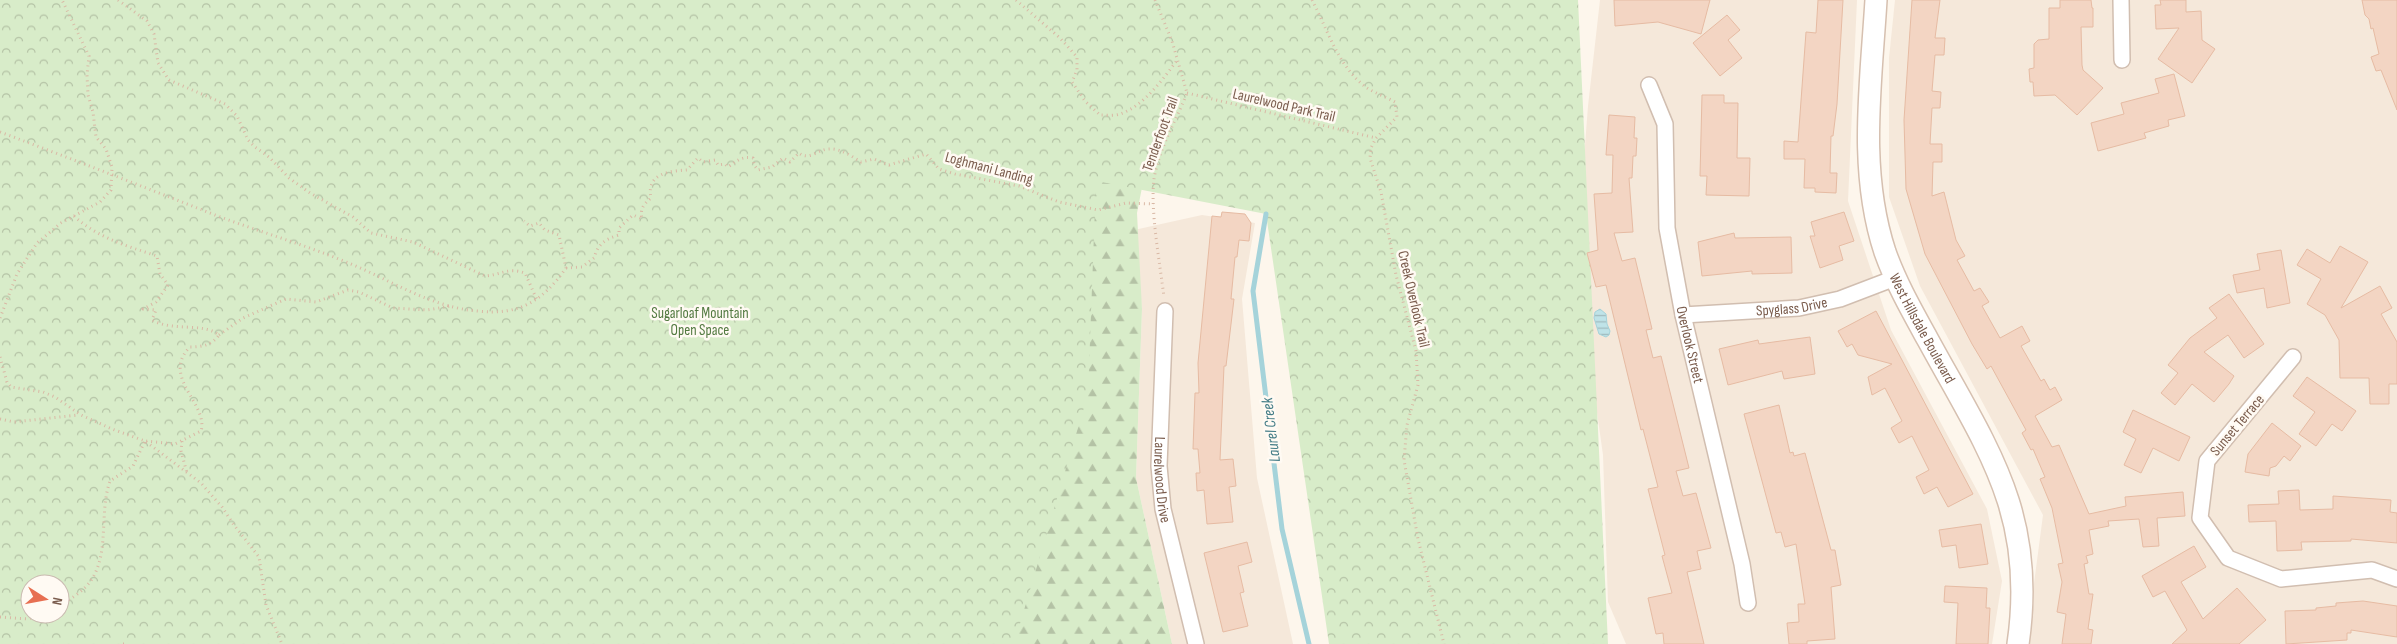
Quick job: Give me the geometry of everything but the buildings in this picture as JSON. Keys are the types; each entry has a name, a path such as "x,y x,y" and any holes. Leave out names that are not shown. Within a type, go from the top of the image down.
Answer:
{"main road":[{"name":"West Hillsdale Boulevard","path":"1876,0 1868,126 1869,172 1878,229 1895,278 1987,448 2009,498 2020,542 2023,568 2024,595 2018,644"}],"street":[{"path":"2121,0 2122,60"},
{"name":"Overlook Street","path":"1649,85 1665,124 1667,228 1683,314 1742,564 1748,604"},
{"name":"Spyglass Drive","path":"1683,314 1799,308 1840,299 1895,278"},
{"name":"Laurelwood Drive","path":"1165,311 1159,466 1164,509 1196,644"},
{"name":"Sunset Terrace","path":"2293,358 2207,461 2200,518 2228,558 2281,579 2372,570 2397,579"}],"path":[{"path":"0,318 17,274 37,243 61,223 100,202 111,190 112,174 106,149 96,136 94,130 87,84 89,56 62,0"},
{"path":"118,0 147,21 154,34 158,63 169,80 224,104 236,116 248,140 270,157 289,178 310,193 353,217 371,233 413,242 484,276 494,276 504,270 516,270 525,273 537,300"},
{"path":"1016,0 1060,38 1077,57 1077,70 1072,82 1085,101 1100,115 1120,115 1143,100 1155,89 1178,60"},
{"name":"Tenderfoot Trail","path":"1155,0 1178,60 1187,93 1170,130 1156,170 1154,204 1165,311"},
{"path":"1312,0 1337,54 1349,70 1367,88 1395,102 1397,117 1376,138"},
{"name":"Laurelwood Park Trail","path":"1187,93 1376,138"},
{"path":"0,132 350,264 419,296 452,306 478,311 512,310 537,300 553,286 566,268 559,235 544,230 539,223 532,226 524,221"},
{"name":"Creek Overlook Trail","path":"1376,138 1371,148 1370,158 1382,192 1396,275 1411,329 1418,372 1418,385 1407,425 1404,460 1408,490 1444,644"},
{"name":"Loghmani Landing","path":"566,268 582,267 594,258 595,250 606,239 619,235 619,228 630,216 642,219 640,213 642,206 651,198 650,192 659,174 670,170 687,170 698,158 703,162 715,160 718,165 725,164 728,167 735,160 753,158 754,165 758,170 772,167 784,158 790,162 799,152 810,156 828,149 842,150 861,162 874,158 889,164 926,154 939,169 955,174 1019,186 1059,202 1098,210 1126,203 1154,204"},
{"path":"74,216 87,228 109,240 156,256 160,274 168,285 156,302 143,309 156,310 152,320 160,325 171,327 212,329 219,335"},
{"path":"0,357 7,382 11,387 29,388 49,395 81,415 145,441 174,444 200,430 202,425 201,416 182,378 180,367 183,354 190,347 202,346 214,341 242,318 286,299 316,302 348,290 393,308 427,310 452,306"},
{"path":"0,419 14,422 70,414 81,415"},
{"path":"182,440 181,451 187,473"},
{"path":"145,441 201,483 222,507 234,526 258,556 266,605 282,644"},
{"path":"70,598 80,592 92,579 100,564 103,546 104,512 110,481 134,466 145,441"},
{"path":"0,617 20,618"}],"shaded area":[{"path":"1600,0 1857,0 1848,201 1891,330 1987,509 2002,581 1992,644 1626,644 1608,602 1603,455 1576,263 1588,106"},
{"path":"1895,0 2397,0 2397,644 2026,644 2043,515 1920,286 1889,197 1889,58"},
{"path":"1202,215 1255,223 1242,299 1257,478 1293,644 1172,644 1136,478 1142,309 1134,230"}],"green space":[{"name":"Sugarloaf Mountain Open Space","path":"0,0 1578,0 1608,644 1329,644 1266,214 1096,181 1088,394 1014,644 0,644"},
{"path":"1142,0 1158,106 1137,213 1142,309 1136,478 1172,644 850,644"}],"water":[{"path":"1600,309 1606,314 1610,331 1606,337 1599,334 1594,318 1595,312"}],"waterway":[{"name":"Laurel Creek","path":"1266,214 1253,291 1282,529 1309,644"}]}
